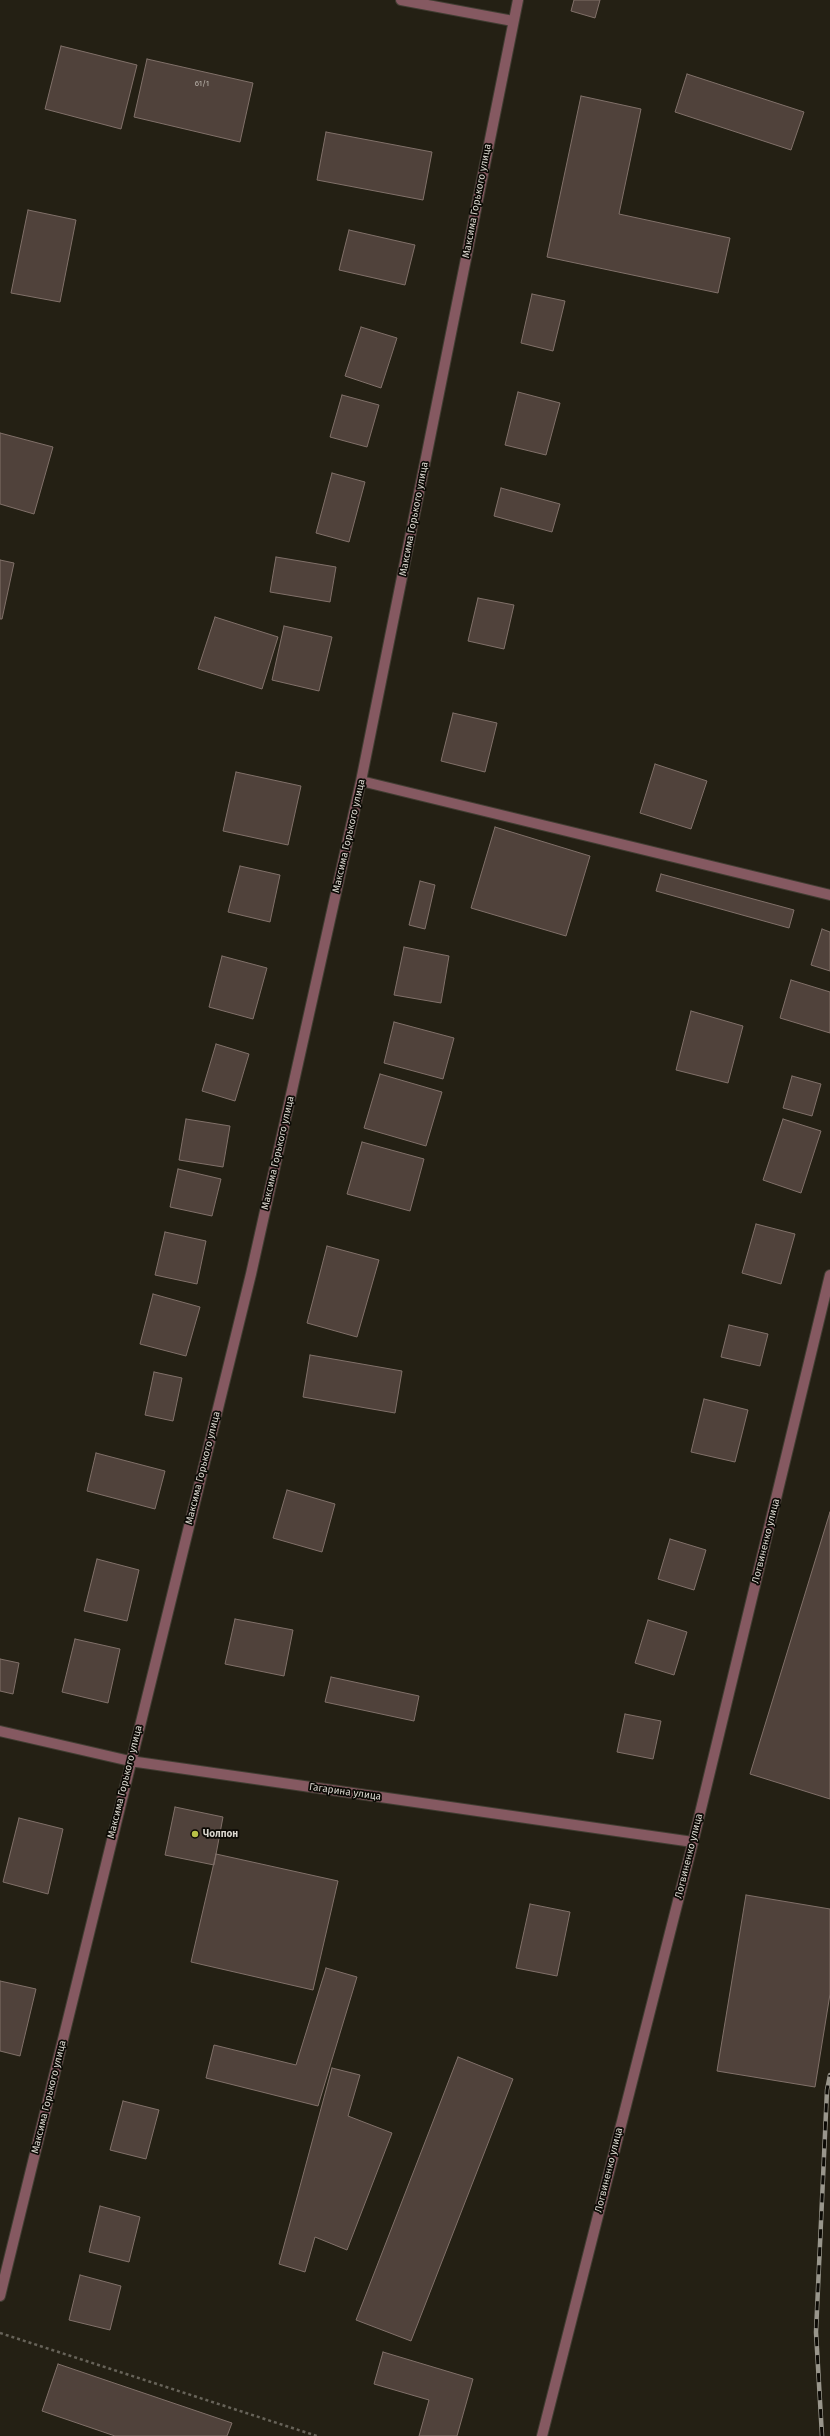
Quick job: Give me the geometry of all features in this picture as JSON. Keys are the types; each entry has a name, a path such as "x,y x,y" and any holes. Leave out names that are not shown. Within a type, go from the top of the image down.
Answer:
{"street":[{"path":"401,0 513,20"},
{"name":"Максима Горького улица","path":"0,2296 130,1761 251,1274 361,781 518,0"},
{"path":"361,781 830,895"},
{"name":"Логвиненко улица","path":"542,2436 693,1842 830,1275"},
{"name":"Гагарина улица","path":"0,1731 130,1761 693,1842"}],"path":[{"path":"0,2333 317,2436"}],"building":[{"path":"574,0 600,0 595,18 571,11"},
{"path":"61,46 137,65 121,129 45,109"},
{"path":"147,59 253,83 240,142 134,117"},
{"path":"687,74 804,112 791,150 675,112"},
{"path":"581,96 641,109 619,214 730,238 718,293 547,257"},
{"path":"326,132 432,152 423,200 317,180"},
{"path":"28,210 76,220 60,302 11,293"},
{"path":"349,230 415,245 405,285 339,270"},
{"path":"532,294 565,301 553,351 521,343"},
{"path":"361,327 397,338 381,388 345,376"},
{"path":"518,392 560,403 546,455 505,445"},
{"path":"342,395 379,405 367,447 330,437"},
{"path":"0,433 53,447 34,514 0,504"},
{"path":"332,473 365,482 349,542 316,533"},
{"path":"501,488 560,504 552,532 494,516"},
{"path":"276,557 336,567 330,602 270,592"},
{"path":"0,560 14,563 2,619 0,619"},
{"path":"478,598 514,605 504,649 468,641"},
{"path":"215,617 278,637 262,689 198,669"},
{"path":"284,626 332,637 319,691 272,680"},
{"path":"453,713 497,723 485,772 441,761"},
{"path":"655,764 707,781 691,829 640,813"},
{"path":"236,772 301,786 288,845 223,831"},
{"path":"495,827 590,856 566,936 471,908"},
{"path":"240,866 280,875 270,922 228,912"},
{"path":"661,874 794,910 789,928 656,891"},
{"path":"420,881 435,885 425,929 409,925"},
{"path":"822,929 830,932 830,971 811,965"},
{"path":"404,947 449,956 441,1003 394,995"},
{"path":"222,956 267,968 253,1019 209,1007"},
{"path":"791,980 830,992 830,1033 780,1018"},
{"path":"691,1011 743,1026 728,1083 676,1070"},
{"path":"394,1022 454,1038 443,1079 384,1063"},
{"path":"216,1044 249,1054 235,1101 202,1091"},
{"path":"380,1074 442,1092 426,1146 364,1128"},
{"path":"792,1076 821,1084 812,1116 783,1108"},
{"path":"186,1119 230,1126 223,1167 179,1160"},
{"path":"783,1119 821,1131 801,1193 763,1180"},
{"path":"362,1142 424,1159 410,1211 347,1194"},
{"path":"178,1169 221,1179 212,1216 170,1207"},
{"path":"756,1224 795,1234 781,1284 742,1273"},
{"path":"165,1232 206,1241 197,1284 155,1275"},
{"path":"327,1246 379,1260 357,1337 307,1323"},
{"path":"153,1294 200,1307 186,1356 140,1344"},
{"path":"729,1325 768,1334 760,1366 721,1357"},
{"path":"310,1355 402,1371 395,1413 303,1397"},
{"path":"154,1372 182,1378 173,1421 145,1415"},
{"path":"704,1399 748,1410 735,1462 691,1452"},
{"path":"96,1453 165,1471 155,1509 87,1491"},
{"path":"287,1490 335,1504 322,1552 273,1538"},
{"path":"830,1512 830,1799 750,1774"},
{"path":"670,1539 706,1550 694,1590 658,1579"},
{"path":"97,1559 139,1570 127,1621 84,1611"},
{"path":"235,1619 293,1630 284,1676 225,1664"},
{"path":"648,1620 687,1632 674,1675 635,1663"},
{"path":"75,1639 120,1649 108,1703 62,1692"},
{"path":"0,1659 19,1663 13,1694 0,1691"},
{"path":"331,1677 419,1696 414,1721 325,1702"},
{"path":"625,1714 661,1721 653,1759 617,1752"},
{"path":"175,1807 223,1817 214,1865 165,1855"},
{"path":"19,1818 63,1829 48,1894 3,1882"},
{"path":"216,1854 338,1881 313,1990 191,1962"},
{"path":"746,1895 830,1909 830,1994 815,2087 717,2071"},
{"path":"530,1904 570,1912 557,1976 516,1968"},
{"path":"326,1968 357,1977 318,2106 206,2078 214,2045 296,2065"},
{"path":"0,1981 36,1989 20,2056 0,2051"},
{"path":"458,2057 513,2079 411,2341 356,2320"},
{"path":"332,2068 360,2075 348,2116 392,2133 347,2250 315,2237 305,2272 279,2264"},
{"path":"123,2101 159,2110 146,2159 110,2150"},
{"path":"100,2206 140,2217 129,2262 89,2252"},
{"path":"80,2275 121,2286 110,2330 69,2320"},
{"path":"383,2352 473,2379 457,2436 419,2436 429,2400 374,2384"},
{"path":"58,2364 232,2423 227,2436 115,2436 42,2411"}],"railway":[{"path":"822,2436 816,2332 827,2090 830,2075"}],"place":[{"name":"Чолпон","path":"195,1834"}]}
